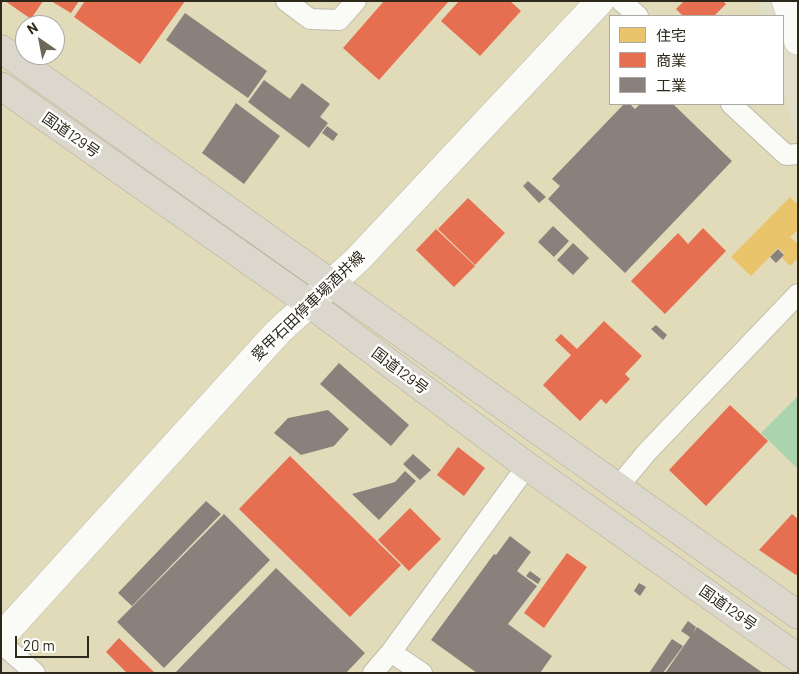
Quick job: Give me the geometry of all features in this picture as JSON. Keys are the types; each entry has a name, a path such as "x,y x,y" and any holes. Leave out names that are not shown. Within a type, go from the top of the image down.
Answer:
{"highway":[{"name":"国道129号","path":"1,49 798,615"},
{"name":"国道129号","path":"1,86 309,303 528,466 798,658"}],"main road":[{"name":"愛甲石田停車場酒井線","path":"1,638 278,332 364,253 600,1"},
{"path":"786,1 798,41"}],"street":[{"path":"286,1 310,18 339,20 356,1"},
{"path":"621,1 637,15"},
{"path":"733,105 786,155 798,154"},
{"path":"617,488 647,452 798,294"},
{"path":"373,673 392,652 528,466"},
{"path":"1,643 34,673"},
{"path":"392,652 422,673"}],"shaded area":[{"path":"1,1 758,1 762,15 609,15 609,105 784,105 784,94 798,143 798,396 761,433 798,469 798,673 54,673 1,635"}],"green space":[{"path":"798,396 798,469 761,433"}],"building: 住宅":[{"path":"790,197 798,205 798,230 790,237 798,244 798,258 790,266 782,258 785,255 778,248 751,276 731,257"}],"building: 商業":[{"path":"5,1 43,1 34,15 25,15"},
{"path":"51,1 79,1 71,13"},
{"path":"85,1 185,1 140,64 74,17"},
{"path":"384,1 449,1 379,80 343,48"},
{"path":"459,1 510,1 521,11 480,56 441,21"},
{"path":"684,1 723,1 726,4 715,15 682,15 676,9"},
{"path":"468,198 505,233 475,265 438,229"},
{"path":"703,228 726,251 665,314 631,281 678,233 688,244"},
{"path":"436,229 475,266 454,287 416,250"},
{"path":"604,321 642,356 625,374 630,379 606,404 601,399 580,421 543,385 571,355 555,340 561,334 577,349"},
{"path":"730,405 768,441 706,506 669,470"},
{"path":"458,447 485,468 464,496 437,475"},
{"path":"290,456 401,565 350,617 239,509"},
{"path":"410,508 441,539 409,571 378,540"},
{"path":"792,514 798,519 798,573 796,575 759,550"},
{"path":"567,553 587,567 544,628 524,613"},
{"path":"119,638 155,673 127,673 106,652"}],"building: 工業":[{"path":"185,13 267,71 248,98 166,40"},
{"path":"264,80 290,99 302,83 330,104 320,117 328,123 309,148 248,102"},
{"path":"236,103 280,136 244,184 202,153"},
{"path":"623,105 631,105 635,109 639,105 674,105 732,161 625,273 548,199 560,186 552,179"},
{"path":"327,126 338,134 333,141 322,133"},
{"path":"528,181 546,197 539,203 523,186"},
{"path":"553,226 569,241 554,257 538,242"},
{"path":"573,243 589,258 573,275 557,260"},
{"path":"778,249 784,255 776,263 770,257"},
{"path":"656,325 667,335 663,340 651,329"},
{"path":"339,363 409,425 391,446 320,384"},
{"path":"328,410 349,429 334,446 301,455 274,433 288,418"},
{"path":"413,454 431,470 420,480 403,464"},
{"path":"405,471 416,481 379,520 352,494 395,482"},
{"path":"206,501 221,514 132,606 118,593"},
{"path":"224,514 270,560 164,668 117,622"},
{"path":"510,536 531,552 517,571 537,586 508,624 552,656 540,673 477,673 431,640 494,554 496,555"},
{"path":"276,568 365,653 346,673 175,673"},
{"path":"530,571 541,579 538,584 526,576"},
{"path":"639,583 646,587 640,596 634,591"},
{"path":"688,621 696,627 693,633 697,627 763,673 665,673 690,637 681,631"},
{"path":"672,639 683,646 663,673 649,673"}]}
